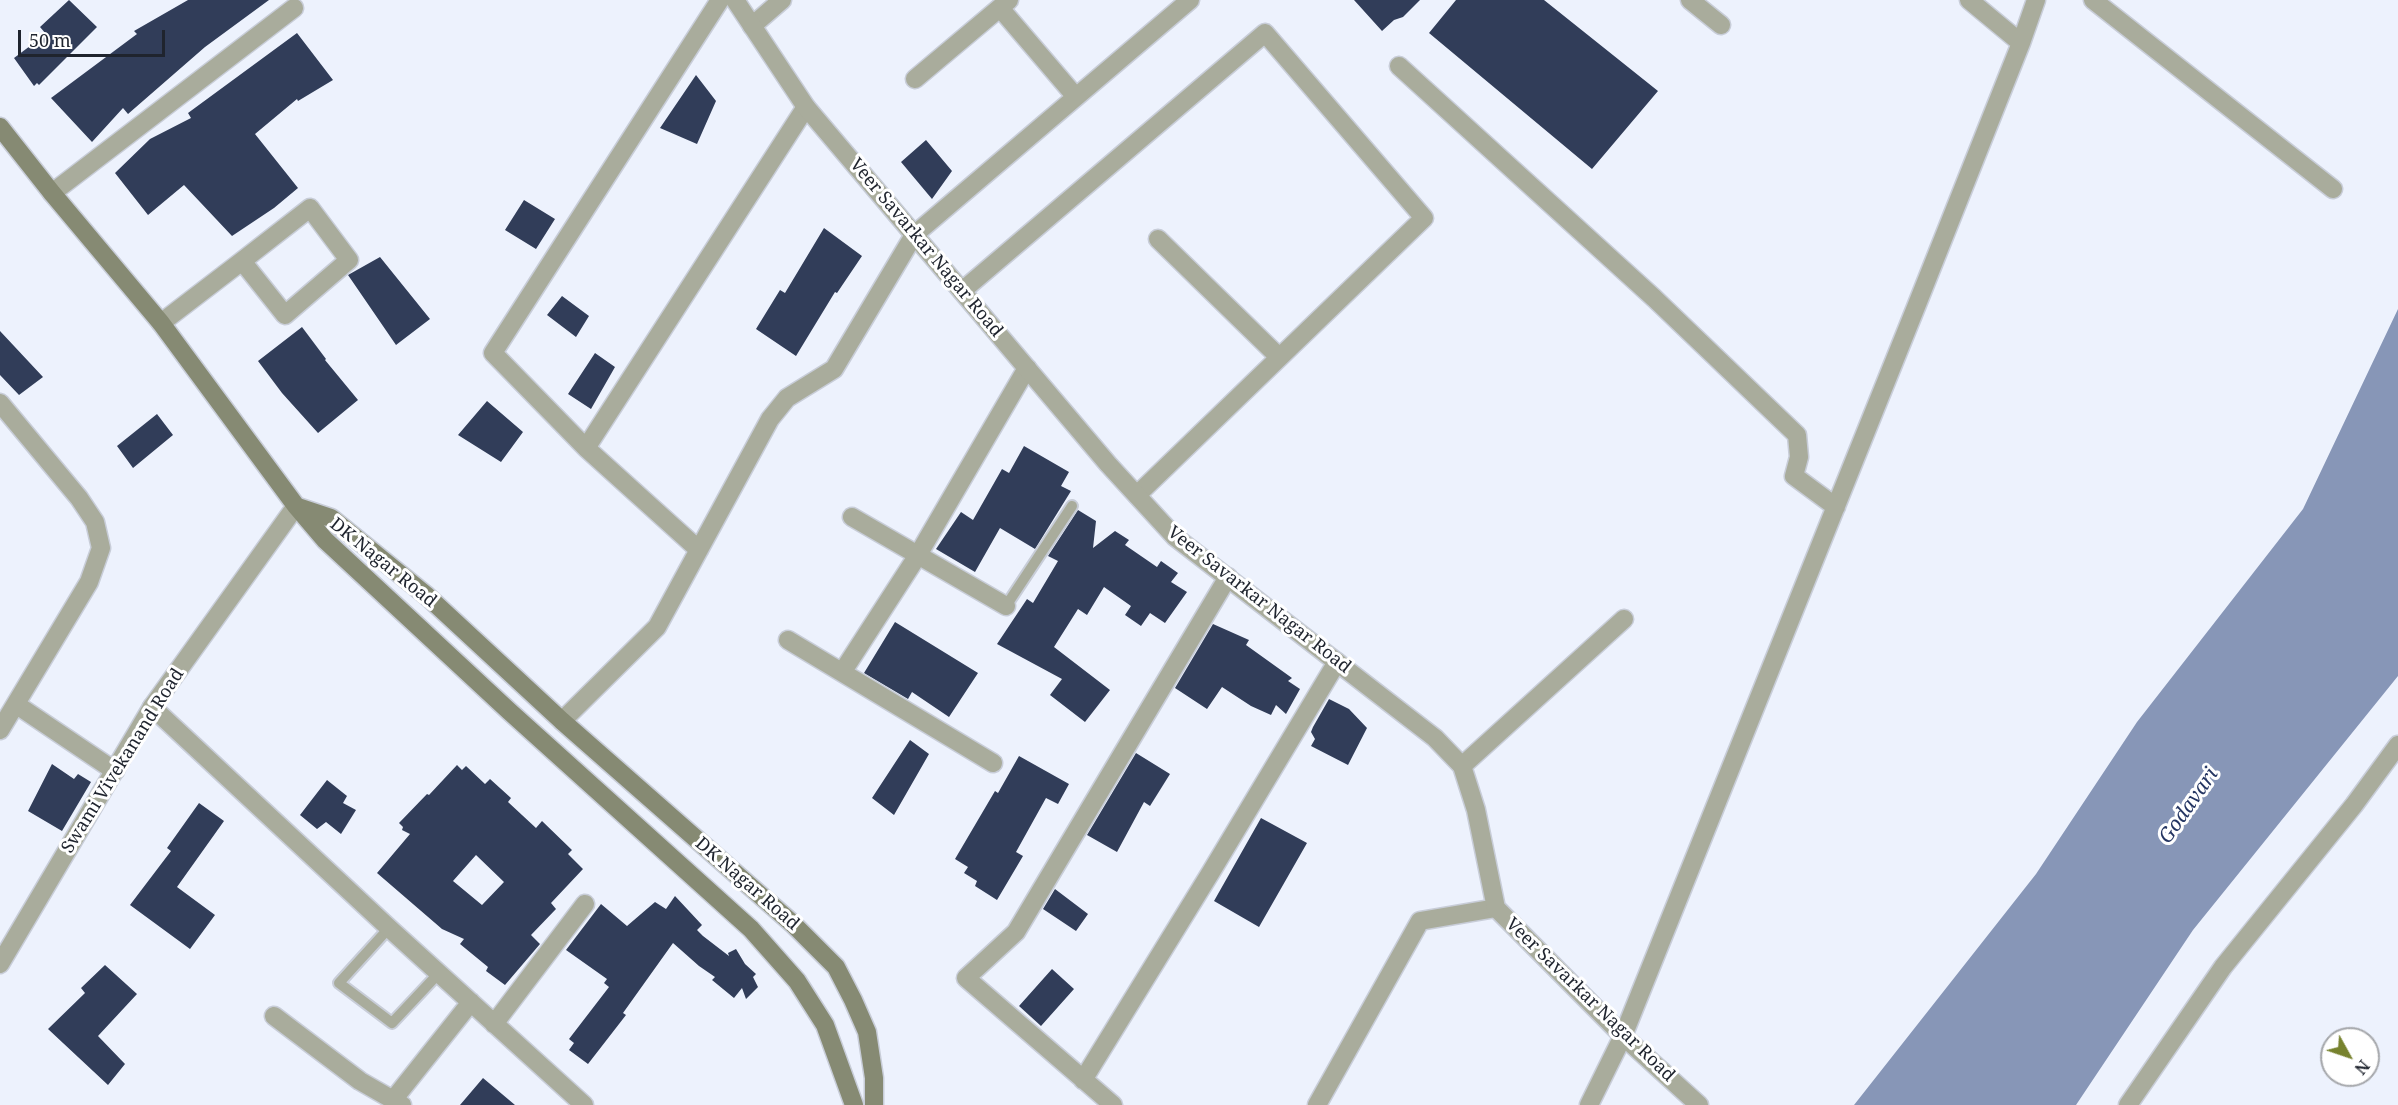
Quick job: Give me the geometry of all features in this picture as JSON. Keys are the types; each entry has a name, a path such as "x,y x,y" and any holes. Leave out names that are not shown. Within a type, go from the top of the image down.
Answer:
{"main road":[{"path":"0,127 161,323 296,506"},
{"name":"DK Nagar Road","path":"296,506 331,518 427,596 562,721 793,924 836,967 854,1000 867,1032 874,1078 874,1105"},
{"name":"DK Nagar Road","path":"296,506 324,540 751,930 797,981 825,1026 854,1105"}],"street":[{"path":"699,550 586,448 493,353 720,0"},
{"name":"Veer Savarkar Nagar Road","path":"735,0 806,107 1027,368 1175,537 1435,738 1462,766 1476,810 1496,908 1623,1036 1699,1105"},
{"path":"752,26 782,0"},
{"path":"1690,0 1721,25"},
{"path":"1969,0 2021,43"},
{"path":"1589,1105 1623,1036 2021,43 2036,0"},
{"path":"2093,0 2332,189"},
{"path":"562,721 657,627 770,419 787,398 834,369 914,235 1183,2"},
{"path":"915,79 1004,4 1076,96"},
{"path":"52,193 294,8"},
{"path":"962,291 1265,33 1424,218 1137,495"},
{"path":"1399,66 1654,298 1797,435 1799,457 1794,476 1836,507"},
{"path":"586,448 806,107"},
{"path":"161,323 309,208 349,260 285,315 242,261"},
{"path":"1158,238 1279,357"},
{"path":"843,671 918,555 1027,368"},
{"path":"0,403 79,498 95,522 101,548 89,582 0,730"},
{"name":"Swami Vivekanand Road","path":"0,964 152,707 296,506"},
{"path":"852,517 1006,606"},
{"path":"1113,1105 966,978 1016,932 1228,577"},
{"path":"1462,766 1624,619"},
{"path":"788,640 993,763"},
{"path":"1083,1080 1211,872 1336,662"},
{"path":"17,705 115,771"},
{"path":"152,707 389,928 584,1105"},
{"path":"2128,1105 2223,968 2354,805 2398,745"},
{"path":"494,1024 585,904"},
{"path":"1317,1105 1420,921 1496,908"},
{"path":"274,1016 360,1082 398,1102 471,1002"}],"lane":[{"path":"1006,606 1072,506"},
{"path":"389,928 339,983 392,1023 439,973"}],"water":[{"name":"Godavari","path":"2398,309 2398,676 2193,930 2076,1105 1854,1105 2036,874 2137,722 2303,509"}],"building":[{"path":"69,0 97,27 39,85 37,83 34,86 14,58 46,34 40,27"},
{"path":"188,0 269,0 205,47 128,114 123,108 92,142 51,98 137,34 134,31"},
{"path":"1354,0 1420,0 1403,17 1394,20 1382,31"},
{"path":"1456,0 1544,0 1658,91 1592,169 1429,33"},
{"path":"297,33 333,80 298,101 297,99 255,134 298,188 274,208 232,236 184,185 148,215 115,173 150,139 191,118 188,113"},
{"path":"696,75 716,101 697,144 660,128"},
{"path":"926,140 952,171 932,199 901,162"},
{"path":"524,200 555,219 536,249 505,230"},
{"path":"824,228 862,256 837,293 835,292 796,356 756,329 780,290 785,293"},
{"path":"380,257 430,319 396,345 348,275"},
{"path":"562,296 589,316 576,337 547,315"},
{"path":"302,327 325,360 358,400 318,433 282,393 258,361"},
{"path":"0,331 43,377 19,395 0,375"},
{"path":"595,353 615,367 591,409 568,394"},
{"path":"487,401 523,432 501,462 458,435"},
{"path":"157,414 173,435 133,468 117,446"},
{"path":"1024,446 1069,472 1061,486 1071,491 1035,549 1000,528 975,572 936,549 961,512 973,520 1002,469 1009,473"},
{"path":"1078,510 1096,521 1093,548 1115,531 1129,540 1125,545 1157,567 1161,561 1178,573 1171,582 1187,592 1165,623 1150,613 1141,626 1125,615 1131,606 1104,587 1087,615 1078,609 1054,647 1110,690 1085,722 1050,695 1062,679 997,644 1027,599 1033,603 1058,561 1048,556"},
{"path":"895,622 978,673 949,717 912,692 908,699 864,673"},
{"path":"1213,624 1249,640 1246,645 1292,678 1288,681 1300,689 1286,714 1276,705 1271,715 1251,706 1222,687 1207,709 1175,688"},
{"path":"1329,699 1349,709 1367,728 1348,765 1311,746 1315,739 1311,732"},
{"path":"910,740 929,754 894,815 872,798"},
{"path":"1136,753 1170,774 1150,806 1144,802 1117,852 1087,835"},
{"path":"1019,756 1069,784 1058,804 1046,798 1016,852 1023,856 997,900 975,886 977,881 964,873 968,867 955,859 995,791 998,793"},
{"path":"52,764 74,779 78,774 91,782 62,831 28,811"},
{"path":"457,765 462,770 466,766 485,784 490,779 511,798 508,802 536,828 542,821 572,850 568,854 583,869 551,903 556,909 531,935 540,944 505,985 486,971 488,967 460,944 464,939 442,929 377,873 410,834 402,830 403,827 399,823 427,794 429,795","holes":["476,855 504,882 482,905 453,881"]},
{"path":"327,780 347,796 343,803 356,810 341,834 326,822 317,829 300,815"},
{"path":"199,803 224,821 177,887 215,915 190,949 130,905 171,851 167,848"},
{"path":"1261,818 1307,843 1259,927 1214,901"},
{"path":"1055,889 1088,914 1076,931 1043,909"},
{"path":"675,896 702,925 697,930 703,936 729,956 728,953 736,949 745,964 756,974 753,977 758,987 746,999 742,988 734,998 712,980 715,977 673,943 623,1013 626,1015 588,1064 569,1050 574,1043 569,1039 609,987 604,983 607,979 566,950 601,904 627,926 655,902 666,909"},
{"path":"105,965 137,994 98,1036 125,1064 108,1085 48,1029 85,993 81,988"},
{"path":"1052,969 1074,989 1041,1026 1019,1006"},
{"path":"483,1078 515,1105 460,1105"}]}
